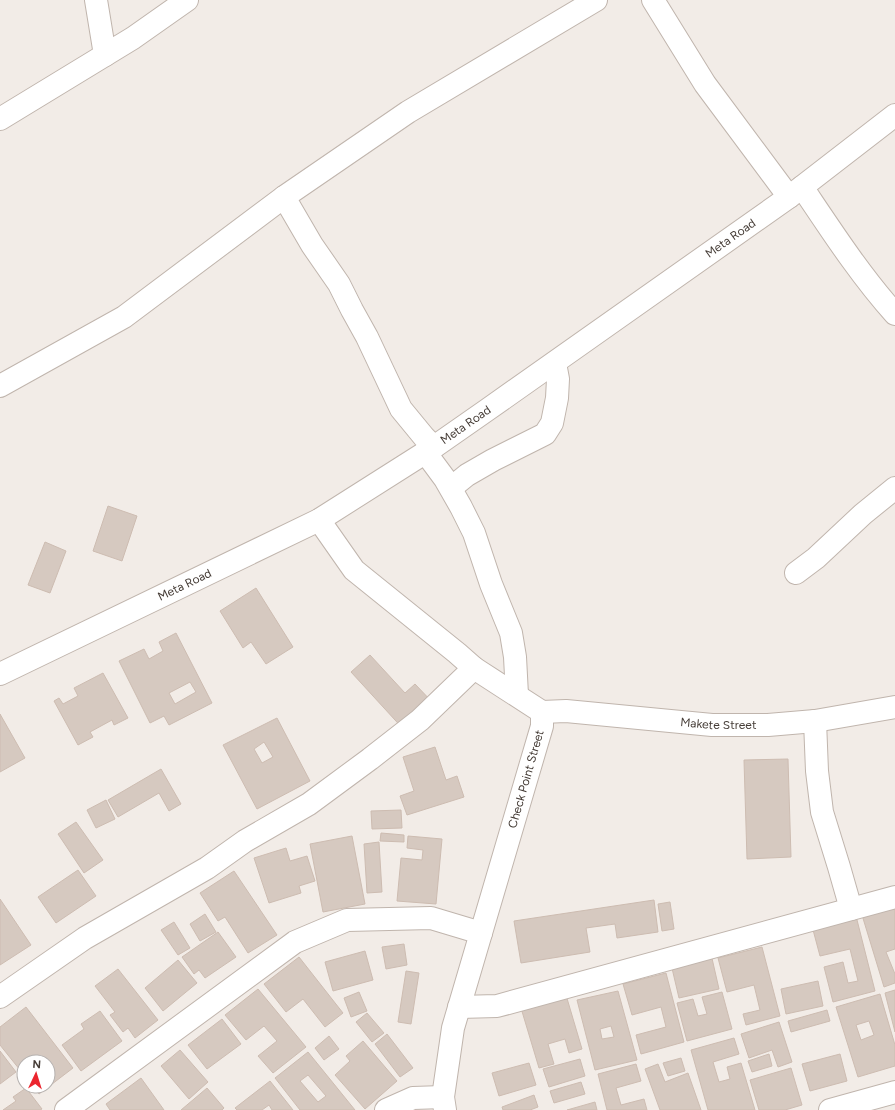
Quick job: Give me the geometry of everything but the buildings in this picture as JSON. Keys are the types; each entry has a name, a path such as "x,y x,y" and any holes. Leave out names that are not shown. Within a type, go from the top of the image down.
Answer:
{"street":[{"path":"96,0 105,55"},
{"path":"0,119 133,38 187,0"},
{"path":"0,386 124,317 284,197 408,112 596,0"},
{"path":"653,0 705,84 836,238 877,294 895,314"},
{"name":"Meta Road","path":"0,674 319,520 429,450 555,363 796,192 895,115"},
{"path":"284,197 312,245 339,284 367,337 401,409 424,437 429,450 462,507 474,533 491,584 511,633 515,657 517,695"},
{"path":"450,488 467,475 493,460 545,434 552,423 557,398 558,379 555,363"},
{"path":"796,573 816,558 863,514 895,488"},
{"name":"Check Point Street","path":"319,520 354,570 474,668 542,712 542,726 453,1028 444,1103"},
{"path":"0,997 85,938 207,868 245,841 308,804 420,720 474,668"},
{"name":"Makete Street","path":"542,712 566,711 712,725 768,725 815,721 895,707"},
{"path":"815,721 822,812 851,909"},
{"path":"459,1007 497,1006 895,897"},
{"path":"66,1110 301,939 347,920 431,918 481,933"},
{"path":"830,1110 895,1092"},
{"path":"386,1110 413,1098 444,1103"}]}
